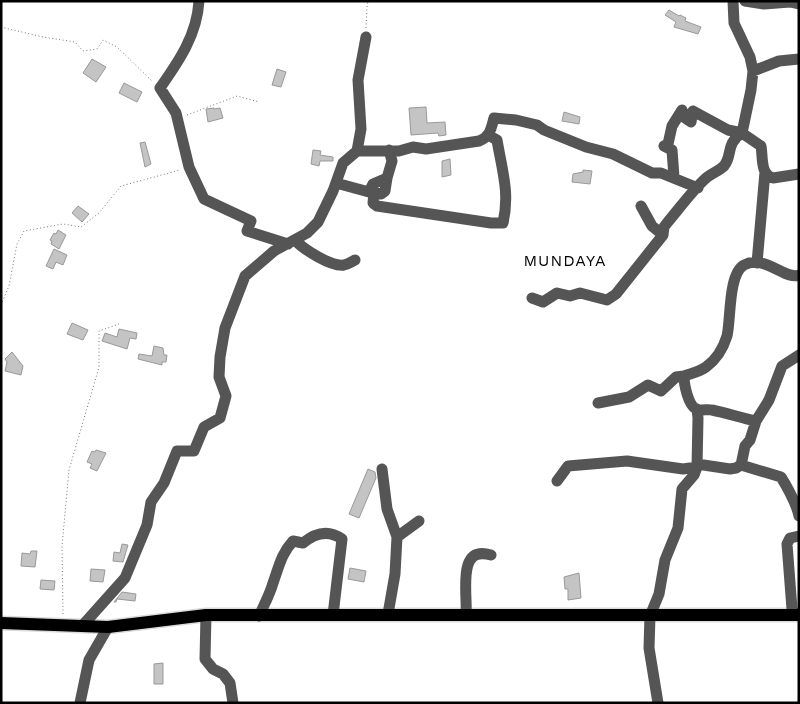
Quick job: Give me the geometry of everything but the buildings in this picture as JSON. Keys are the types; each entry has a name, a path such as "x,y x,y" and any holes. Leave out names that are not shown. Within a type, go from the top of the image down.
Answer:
{"main road":[{"path":"1,623 108,627 206,615 797,615"}],"street":[{"path":"199,1 198,19 180,60 160,88 177,118 189,167 204,199 251,221 247,231 292,242 311,254 333,264 342,266 355,260"},
{"path":"532,298 543,302 557,293 570,296 580,293 607,300 622,288 663,235 667,223 711,175 723,167 728,159 733,140 742,133 753,71 750,57 734,23 733,1"},
{"path":"746,1 764,4 790,2 799,4"},
{"path":"357,152 360,129 358,80 366,37"},
{"path":"753,71 779,61 799,59"},
{"path":"674,177 672,150 664,146 668,144 672,126 682,110 686,118 691,122 693,111 728,130 742,133 761,146 764,172 757,263"},
{"path":"83,625 125,578 147,525 151,502 164,483 176,452 194,451 204,427 220,418 226,396 219,377 225,328 245,276 274,251 307,233 318,222 343,163 357,152 406,150 413,147 426,149 479,141 488,135 494,118 516,120 537,125 544,130 586,147 613,154 652,173 661,173 674,177 698,188"},
{"path":"389,150 392,161 387,178 373,184 371,192 373,203 377,206 491,223 504,223 507,190 497,140 488,135"},
{"path":"764,172 773,178 799,174"},
{"path":"336,183 371,192"},
{"path":"641,206 652,226 663,235"},
{"path":"598,403 629,397 648,385 661,391 676,378 705,368 717,357 727,334 730,299 735,280 744,265 757,263 773,266 790,276 799,275"},
{"path":"741,465 745,446 750,440 756,421 769,400 782,366 799,355"},
{"path":"684,376 687,395 692,405 697,409 756,421"},
{"path":"658,703 649,648 650,616 659,594 665,560 678,528 682,489 694,475 697,465 697,409"},
{"path":"558,481 568,466 626,461 683,469 697,465 730,469 741,465 782,477 799,516"},
{"path":"382,469 387,510 396,536 395,574 388,614"},
{"path":"396,536 419,521"},
{"path":"259,616 273,585 282,556 287,548 293,541 302,543 310,537 326,532 342,538 333,615"},
{"path":"797,615 792,609 787,544 790,538 799,536"},
{"path":"466,615 467,564 473,555 483,552 491,555"},
{"path":"206,615 205,659 213,669 223,674 230,683 233,703"},
{"path":"80,703 89,660 108,627"}],"path":[{"path":"366,37 368,1"},
{"path":"1,27 43,37 76,42 83,51 97,49 103,40 117,47 160,88"},
{"path":"177,118 195,113 237,96 259,102"},
{"path":"1,305 9,286 17,244 24,231 63,224 81,226 99,213 121,186 189,167"},
{"path":"64,625 62,546 69,470 99,367 99,331 120,324"}],"district":[{"name":"MUNDAYA","path":"565,260"}]}
